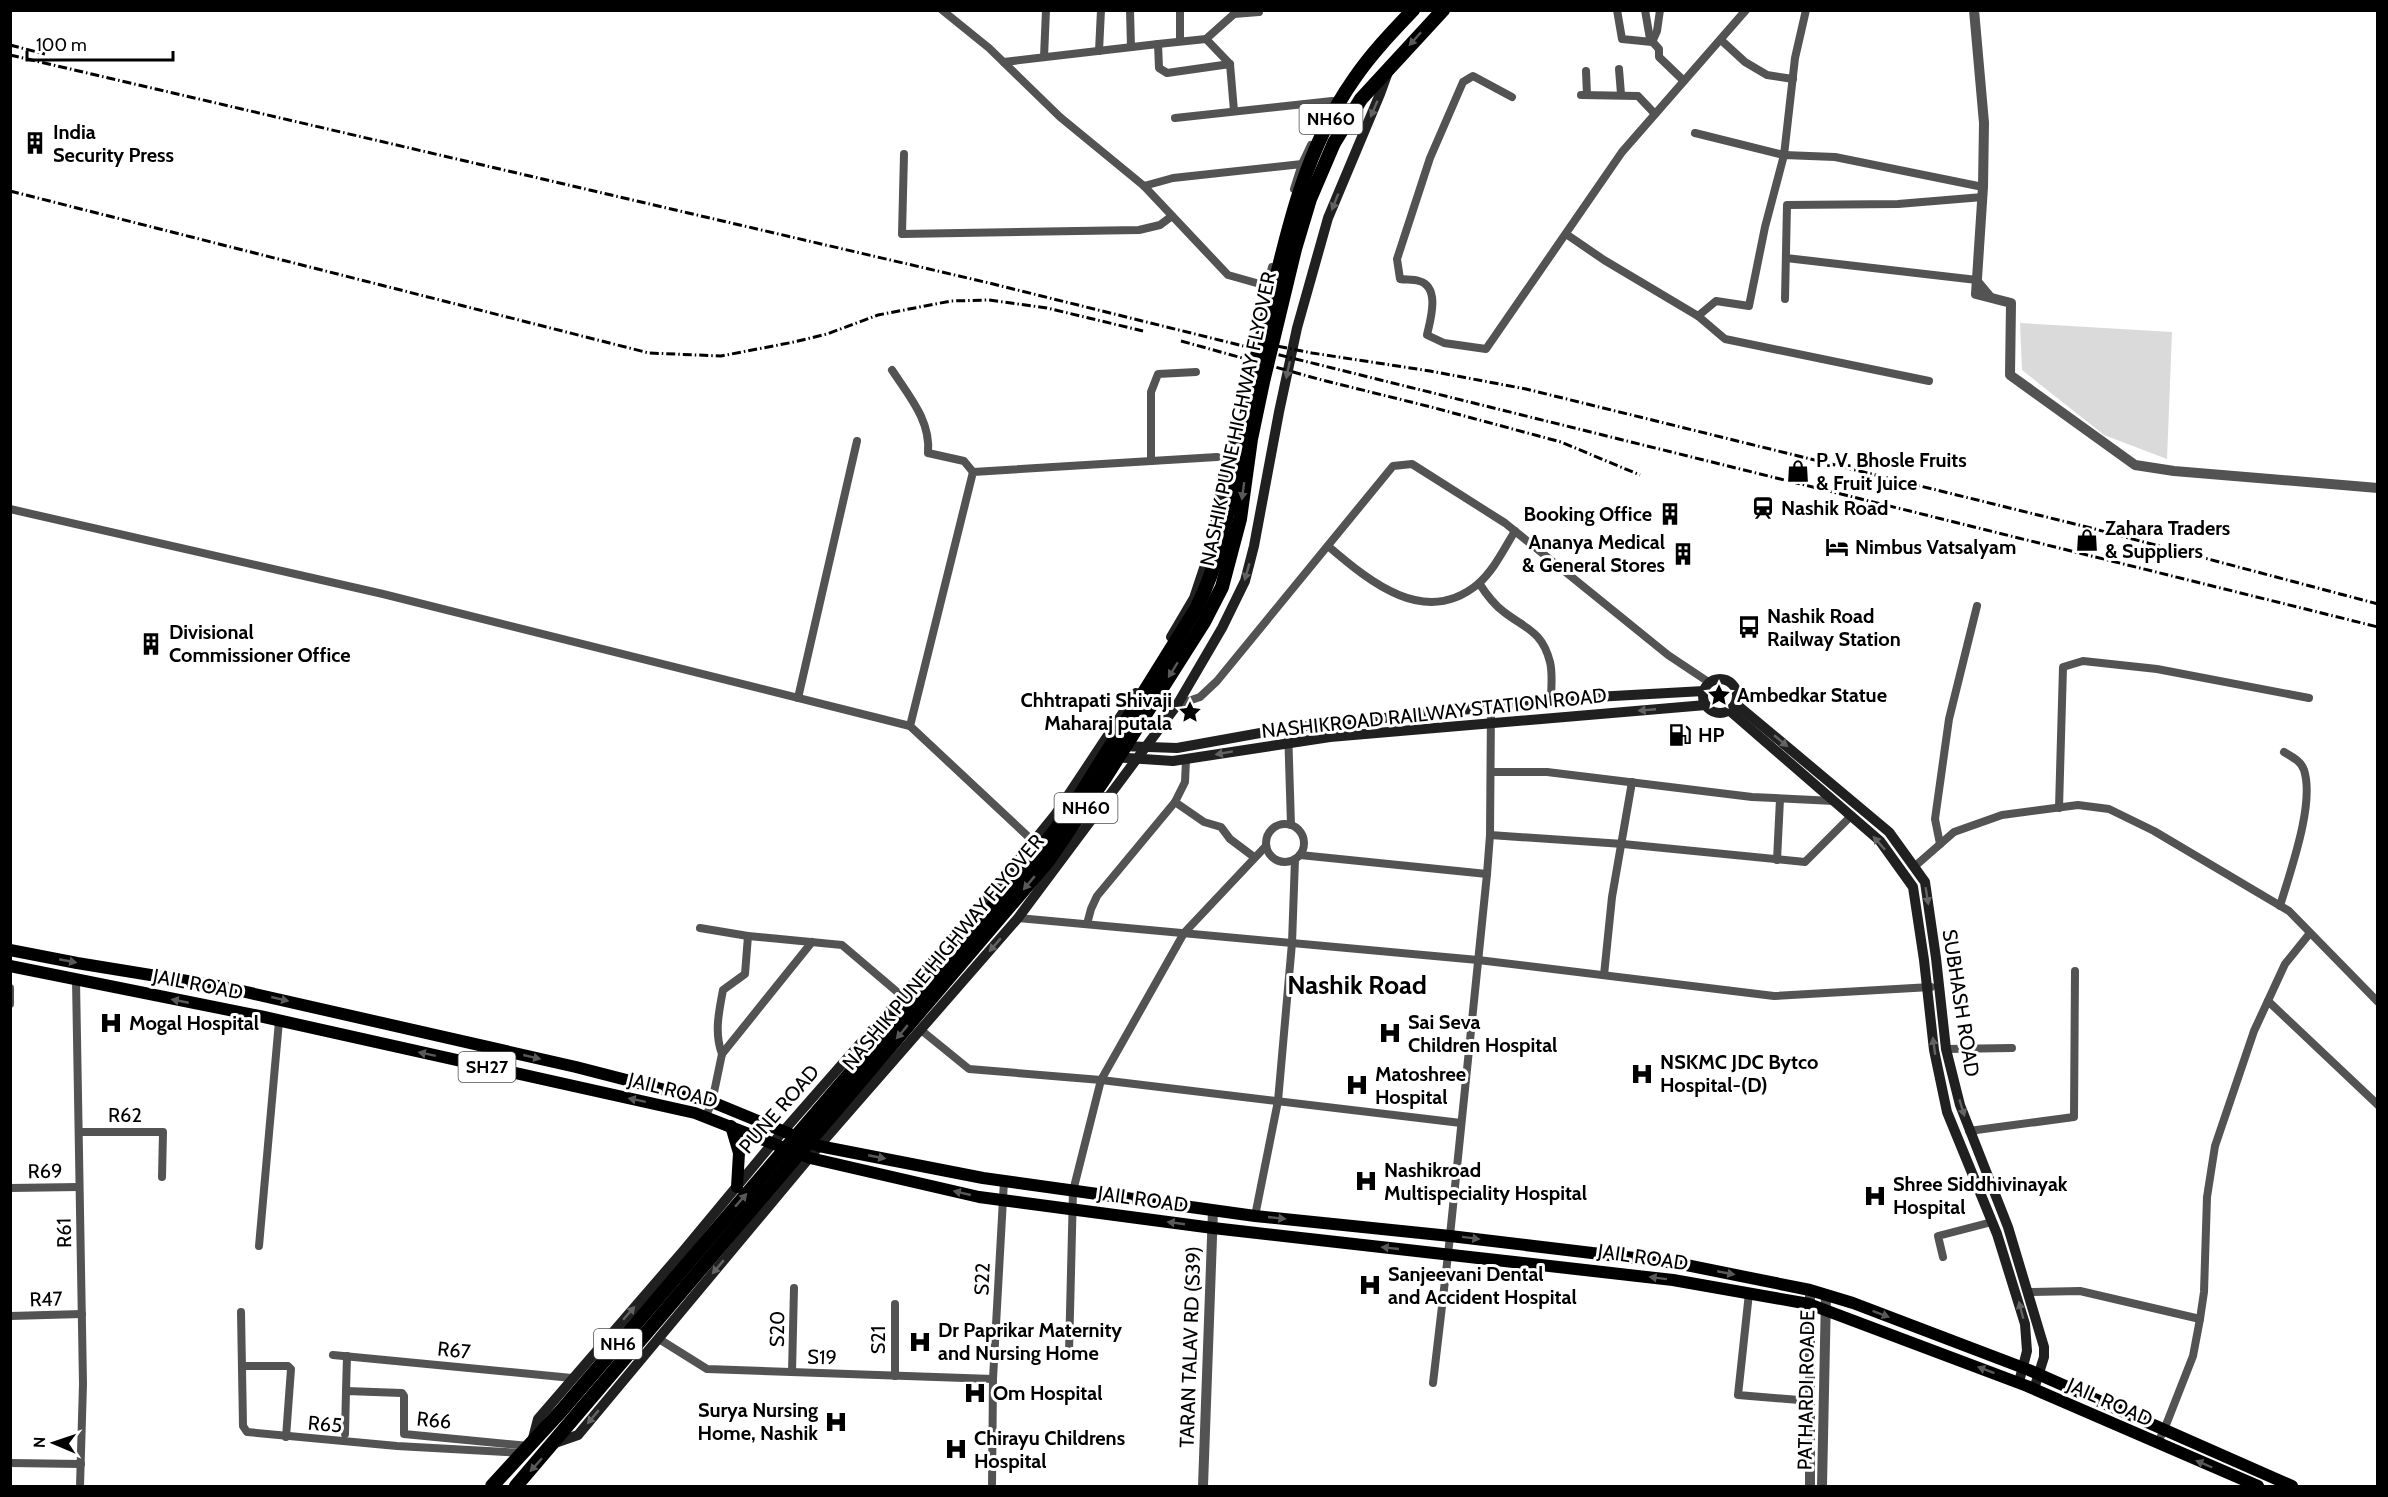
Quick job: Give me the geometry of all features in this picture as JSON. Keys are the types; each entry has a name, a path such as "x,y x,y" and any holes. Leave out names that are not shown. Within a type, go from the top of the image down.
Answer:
{"highway":[{"name":"NASHIK PUNE HIGHWAY FLYOVER","path":"516,1486 555,1443 696,1273 1048,861 1100,786 1204,622 1222,587 1240,519 1251,439 1302,182 1330,120 1353,80 1389,34 1413,10"},
{"name":"NASHIK PUNE HIGHWAY FLYOVER","path":"528,1447 1031,862 1072,808 1196,609 1209,582 1220,552 1229,510 1244,414 1289,248 1334,143 1361,99 1443,10"},
{"name":"NH6","path":"492,1486 528,1447"}],"main road":[{"path":"555,1443 578,1435 819,1146 1018,918 1177,705 1222,628 1245,581 1297,328 1328,218 1389,69"},
{"name":"PUNE ROAD","path":"528,1447 538,1419 572,1378 772,1144 903,996 1055,815 1144,681 1194,598 1212,544 1222,457 1244,414"},
{"path":"1102,744 1144,748 1188,747 1288,728 1551,700 1707,687 1720,679 1730,682 1737,690 1733,707 1725,713 1714,712 1706,705 1707,687"},
{"name":"NASHIKROAD RAILWAY STATION ROAD","path":"1095,756 1136,760 1186,760 1289,742 1706,705"},
{"name":"SUBHASH ROAD","path":"1733,707 1880,841 1913,887 1934,1050 1947,1112 1992,1222 2025,1324 2027,1352 2019,1382"},
{"name":"SUBHASH ROAD","path":"1733,707 1889,832 1924,882 1946,1048 1969,1131 2008,1227 2044,1347 2044,1357 2034,1389"},
{"name":"JAIL ROAD","path":"10,950 224,987 576,1067 717,1104 819,1146 1004,1181 1255,1216 1676,1263 1810,1290 2038,1374 2292,1486"},
{"name":"JAIL ROAD","path":"10,966 279,1021 706,1116 810,1158 979,1197 1213,1228 1661,1279 1811,1305 2019,1382 2258,1486"},
{"path":"731,1126 739,1154 737,1187"},
{"path":"2245,1481 2251,1468"}],"street":[{"path":"942,10 1004,62 1060,117 1144,186 1228,275 1267,286 1302,164 1332,101 1406,10"},
{"path":"1044,57 1046,10"},
{"path":"1099,51 1101,10"},
{"path":"1130,10 1131,47"},
{"path":"1180,10 1180,41"},
{"path":"1617,10 1622,39 1652,42"},
{"path":"1645,10 1652,42 1659,49 1661,61 1684,81"},
{"path":"1652,42 1657,32 1660,10"},
{"path":"1512,97 1473,76 1463,82 1430,158 1397,259 1400,279 1420,281 1428,286 1432,296 1427,335 1444,343 1486,349 1622,152 1746,10"},
{"path":"1698,316 1716,301 1749,306 1765,227 1784,155 1793,79 1806,10"},
{"path":"1974,10 1984,123 1983,192 1976,294 2011,303 2010,375 2135,465 2174,471 2378,488"},
{"path":"1004,62 1206,39 1234,12 1259,12"},
{"path":"1206,39 1230,64 1234,111"},
{"path":"1721,39 1745,62 1767,75 1793,79"},
{"path":"1158,44 1159,68 1167,73 1230,64"},
{"path":"1619,69 1621,94"},
{"path":"1586,71 1584,95 1638,96 1655,114"},
{"path":"1175,118 1332,101"},
{"path":"1695,133 1784,155 1835,157 1983,192"},
{"path":"904,154 902,234 1139,230 1160,225 1172,216"},
{"path":"1144,186 1173,178 1302,164"},
{"path":"1785,299 1788,205 1898,204 1983,192"},
{"path":"1566,234 1604,260 1698,316 1725,339 1929,381"},
{"path":"1786,258 1977,281"},
{"path":"892,370 921,413 930,440 928,453 964,461 973,472"},
{"path":"1151,461 1151,392 1158,374 1196,372"},
{"path":"798,698 857,441"},
{"path":"973,472 1222,457"},
{"path":"1177,705 1200,697 1217,681 1393,466 1412,464 1515,531 1707,687"},
{"path":"909,726 973,472"},
{"path":"10,509 383,594 909,726 1034,842"},
{"path":"1328,546 1360,573 1409,600 1425,602 1451,599 1479,583 1496,562 1515,531"},
{"path":"1479,583 1489,598 1504,612 1540,637 1551,665 1551,700"},
{"path":"1940,844 1935,819 1949,718 1977,606"},
{"path":"2059,808 2063,667 2083,661 2157,669 2309,698"},
{"path":"1433,1383 1490,835 1491,706"},
{"path":"1288,728 1291,825"},
{"path":"2280,906 2301,833 2306,791 2304,770 2296,759 2284,752"},
{"path":"1087,924 1090,909 1097,896 1175,802 1185,782 1186,760"},
{"path":"1491,772 1547,772 1780,799 1834,801"},
{"path":"1604,975 1612,897 1632,782"},
{"path":"1778,860 1780,799"},
{"path":"1175,802 1204,822 1221,827 1230,839 1254,857"},
{"path":"1914,867 1954,832 2002,815 2078,806 2109,809 2154,831 2289,911 2378,1002"},
{"path":"1490,835 1623,844 1805,862 1851,816"},
{"path":"1255,1216 1278,1101 1298,857 1303,850 1301,832 1291,825 1280,824 1270,830 1266,846 1268,852 1277,861 1283,862 1298,857 1486,874"},
{"path":"1069,1353 1073,1191 1101,1080 1184,933 1266,846"},
{"path":"1018,918 1478,960 1774,996 1939,987"},
{"path":"700,928 748,936 842,945 903,996"},
{"path":"2157,1444 2193,1356 2204,1292 2207,1197 2215,1146 2254,1030 2285,964 2310,933"},
{"path":"706,1116 717,1104 722,1054 718,1045 717,1024 723,990 745,974 748,936"},
{"path":"722,1054 812,942"},
{"path":"1969,1131 2074,1117 2076,971"},
{"name":"R61","path":"76,980 82,1314 80,1486"},
{"path":"10,988 10,1004"},
{"path":"2268,1001 2378,1105"},
{"path":"259,1246 279,1021"},
{"path":"921,1030 974,1071 1101,1080 1461,1123"},
{"path":"1946,1048 2012,1048"},
{"name":"R62","path":"78,1132 163,1132 162,1177"},
{"name":"S22","path":"992,1486 993,1378 1004,1181"},
{"name":"R69","path":"10,1188 80,1187"},
{"name":"TARAN TALAV RD (S39)","path":"1203,1486 1213,1210"},
{"path":"1943,1257 1938,1236 1992,1222"},
{"name":"S20","path":"792,1372 794,1288"},
{"path":"1810,1290 1810,1486"},
{"path":"2029,1292 2080,1291 2200,1319"},
{"path":"1749,1293 1738,1395 1811,1401"},
{"name":"PATHARDI ROADE","path":"1822,1486 1826,1295"},
{"name":"S21","path":"895,1304 895,1376"},
{"name":"R65","path":"241,1312 244,1430 250,1434 403,1446 528,1447"},
{"name":"R47","path":"10,1316 82,1314"},
{"name":"S19","path":"659,1339 706,1369 993,1378"},
{"name":"R67","path":"333,1355 572,1378"},
{"path":"345,1434 347,1356"},
{"path":"242,1366 288,1366 291,1369 286,1437"},
{"name":"R66","path":"346,1391 402,1393 404,1396 404,1434 528,1447"},
{"path":"403,1446 404,1434"},
{"path":"10,1463 81,1464"}],"shaded area":[{"path":"2020,323 2172,332 2167,459 2104,435 2022,370"}],"railway":[{"path":"10,45 45,54"},
{"path":"10,55 989,283 2378,627"},
{"path":"10,191 649,353 721,356 794,342 827,334 878,315 951,301 989,300 1047,308 1143,331"},
{"path":"1181,341 1561,442 1640,475"},
{"path":"1262,343 1526,389 2091,528 2378,604"}],"place":[{"name":"India Security Press","path":"35,143"},
{"name":"P. V. Bhosle Fruits & Fruit Juice","path":"1798,471"},
{"name":"Nashik Road","path":"1763,508"},
{"name":"Booking Office","path":"1670,514"},
{"name":"Zahara Traders & Suppliers","path":"2087,540"},
{"name":"Nimbus Vatsalyam","path":"1837,547"},
{"name":"Ananya Medical & General Stores","path":"1683,554"},
{"name":"Nashik Road Railway Station","path":"1749,627"},
{"name":"Divisional Commissioner Office","path":"151,644"},
{"name":"Ambedkar Statue","path":"1719,695"},
{"name":"Chhtrapati Shivaji Maharaj putala","path":"1190,712"},
{"name":"HP","path":"1680,735"},
{"name":"Mogal Hospital","path":"111,1023"},
{"name":"Sai Seva Children Hospital","path":"1390,1033"},
{"name":"NSKMC JDC Bytco Hospital-(D)","path":"1642,1074"},
{"name":"Matoshree Hospital","path":"1357,1085"},
{"name":"Nashikroad Multispeciality Hospital","path":"1366,1181"},
{"name":"Shree Siddhivinayak Hospital","path":"1875,1196"},
{"name":"Sanjeevani Dental and Accident Hospital","path":"1370,1285"},
{"name":"Dr Paprikar Maternity and Nursing Home","path":"920,1342"},
{"name":"Om Hospital","path":"975,1393"},
{"name":"Surya Nursing Home, Nashik","path":"836,1422"},
{"name":"Chirayu Childrens Hospital","path":"956,1449"}],"district":[{"name":"Nashik Road","path":"1357,985"}]}
